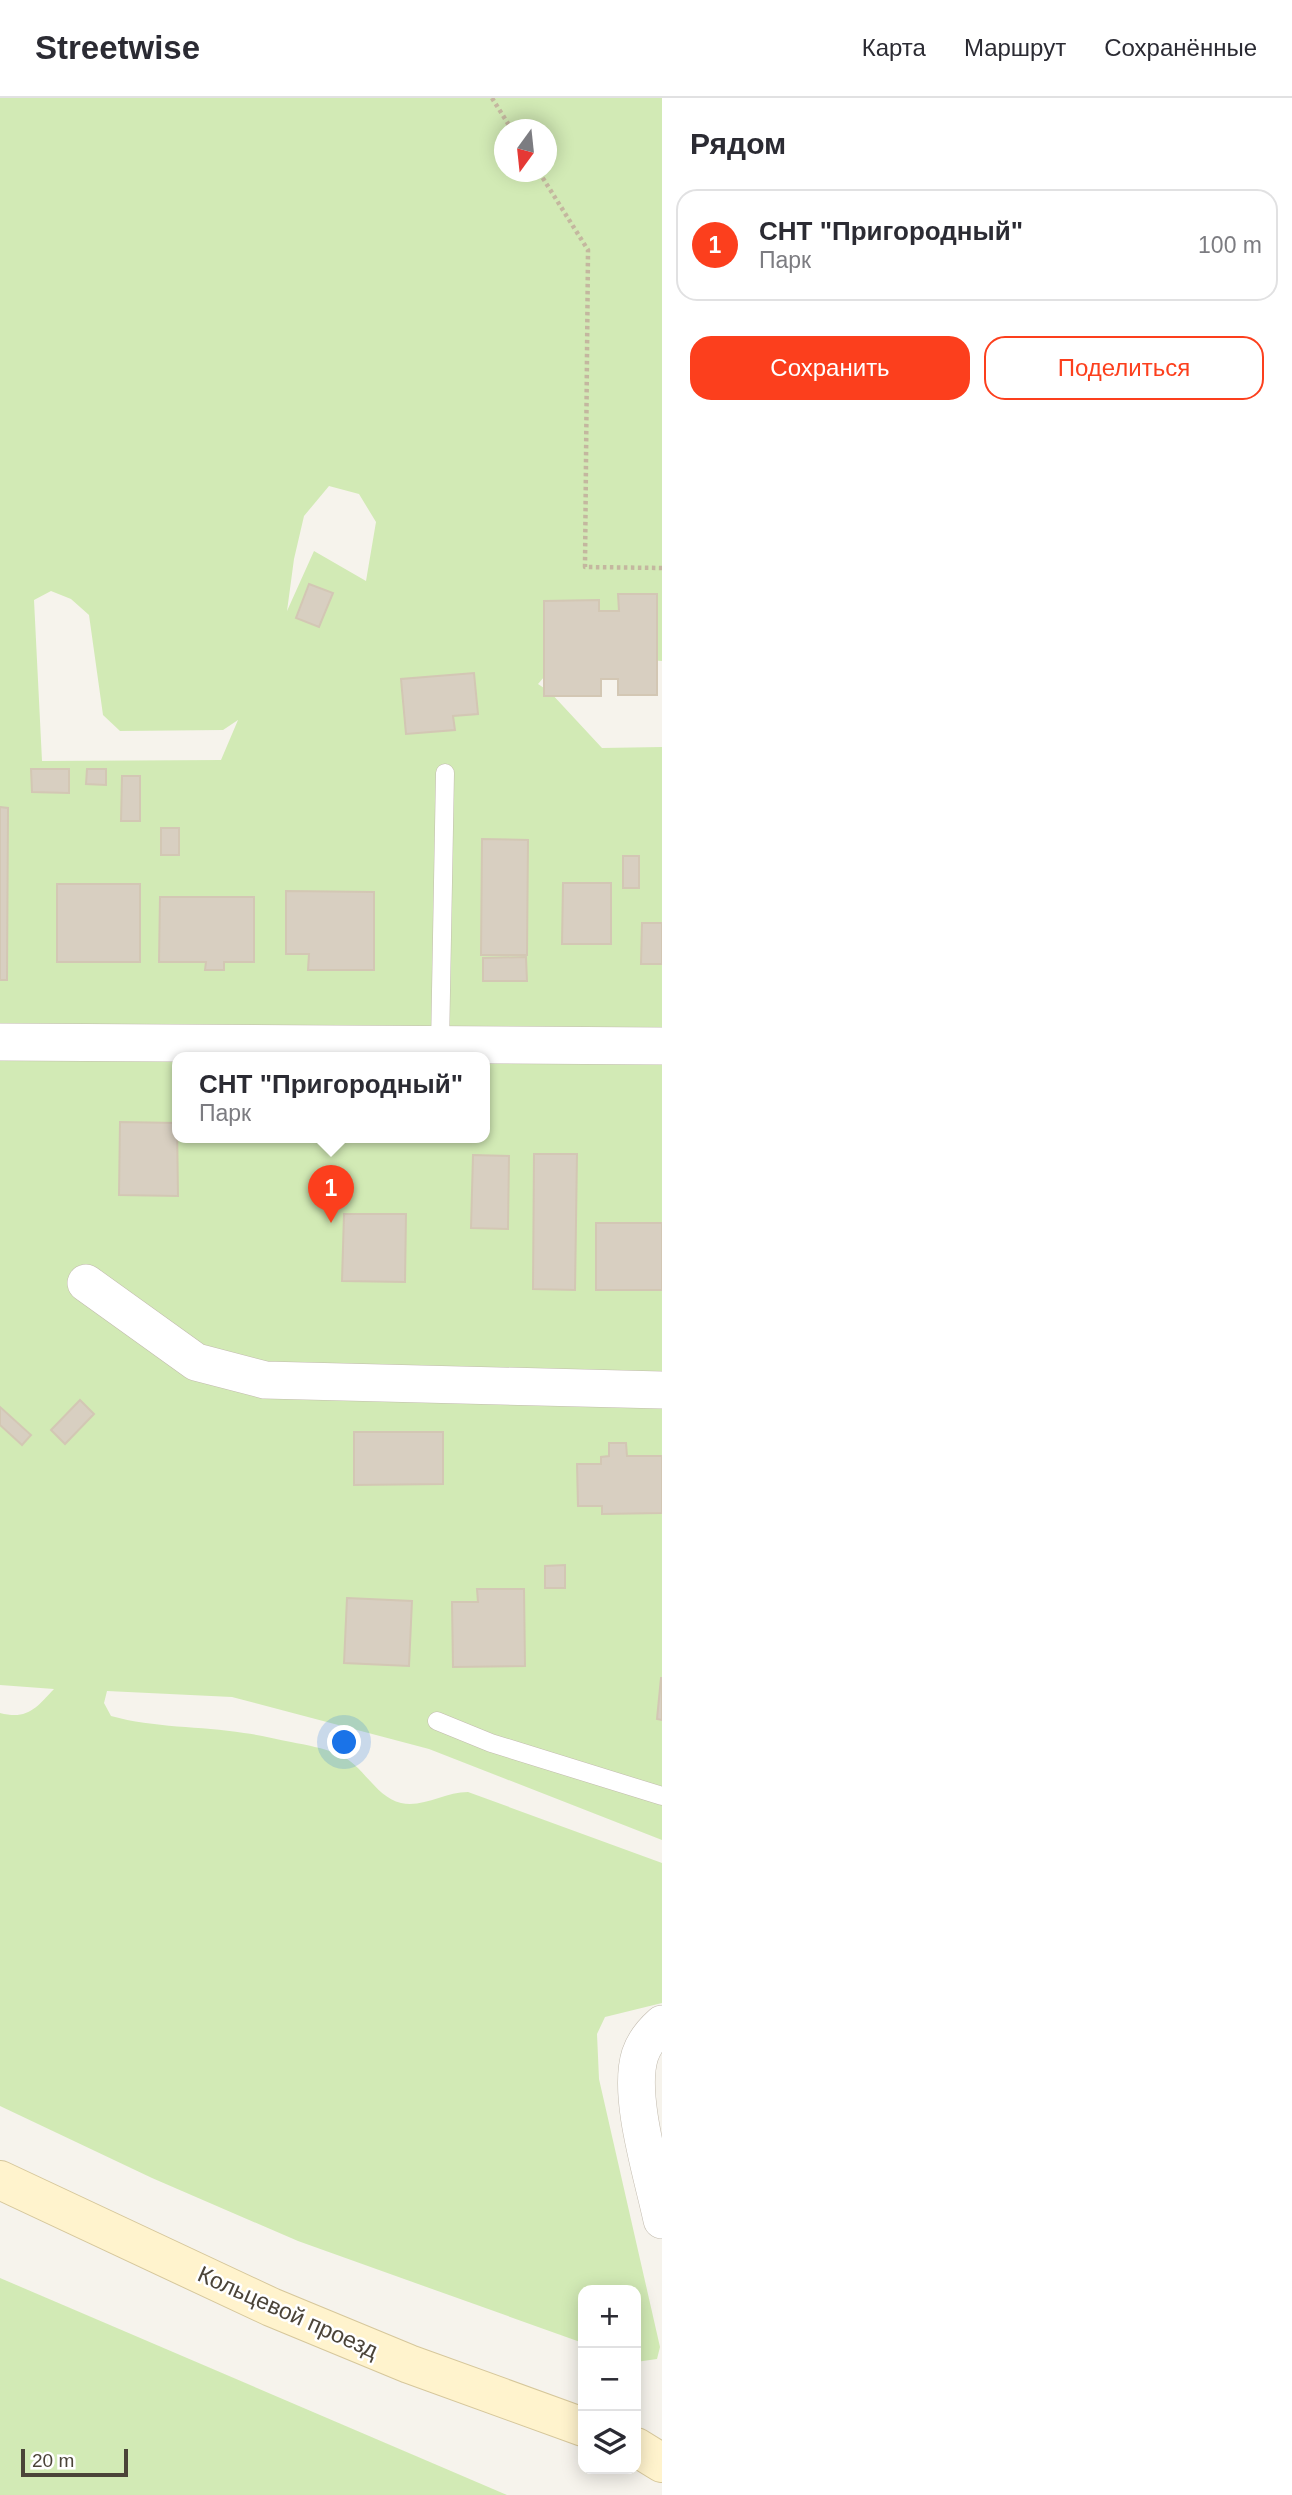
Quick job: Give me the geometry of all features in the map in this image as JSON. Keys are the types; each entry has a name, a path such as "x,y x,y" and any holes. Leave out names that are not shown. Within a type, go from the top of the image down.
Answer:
{"main road":[{"name":"Кольцевой проезд","path":"0,2180 271,2307 409,2364 578,2425"},
{"path":"641,2450 662,2463"}],"street":[{"path":"0,1042 662,1046"},
{"path":"86,1283 196,1362 265,1380 662,1390"},
{"path":"657,2029 640,2054 636,2082 638,2106 662,2220"}],"lane":[{"path":"440,1046 445,773"},
{"path":"437,1721 491,1743 662,1796"}],"path":[{"path":"492,98 505,119"},
{"path":"545,182 588,250 584,567 662,568"}],"green space":[{"path":"0,98 662,98 662,661 564,654 538,684 550,692 602,748 662,747 662,1840 429,1749 232,1697 107,1691 104,1703 111,1716 127,1720 250,1734 327,1750 355,1765 392,1800 409,1804 468,1792 662,1863 662,2003 605,2017 597,2034 599,2079 660,2347 657,2359 641,2361 641,2285 578,2285 578,2341 298,2241 152,2178 0,2106 0,1713 18,1715 36,1707 54,1689 0,1685","holes":["329,486 359,494 376,522 366,581 314,551 287,611 294,559 304,516","51,591 71,599 89,615 103,715 120,731 223,730 238,720 221,760 42,761 34,600"]},
{"path":"0,2278 507,2495 0,2495"}],"building":[{"path":"309,584 333,593 319,627 296,618"},
{"path":"618,594 657,594 657,695 618,695 618,679 601,679 601,696 544,696 544,601 599,600 599,611 619,611"},
{"path":"474,673 478,714 453,716 455,730 406,734 401,679"},
{"path":"31,769 69,769 69,793 32,792"},
{"path":"87,769 106,769 106,785 86,784"},
{"path":"122,776 140,776 140,821 121,821"},
{"path":"0,807 8,808 7,980 0,980"},
{"path":"161,828 179,828 179,855 161,855"},
{"path":"482,839 528,840 527,955 481,955"},
{"path":"623,856 639,856 639,888 623,888"},
{"path":"563,883 611,883 611,944 562,944"},
{"path":"57,884 140,884 140,962 57,962"},
{"path":"286,891 374,892 374,970 308,970 309,954 286,954"},
{"path":"160,897 254,897 254,962 224,962 224,970 205,970 206,962 159,962"},
{"path":"642,923 662,923 662,964 641,964"},
{"path":"526,957 527,981 483,981 483,958"},
{"path":"120,1122 172,1123 172,1143 177,1143 178,1196 119,1195"},
{"path":"534,1154 577,1154 575,1290 533,1289"},
{"path":"473,1155 509,1156 508,1229 471,1228"},
{"path":"344,1214 406,1214 405,1282 342,1281"},
{"path":"596,1223 662,1223 662,1290 596,1290"},
{"path":"80,1400 94,1414 65,1444 51,1430"},
{"path":"0,1407 31,1435 22,1445 0,1425"},
{"path":"354,1432 443,1432 443,1484 354,1485"},
{"path":"609,1443 626,1443 627,1456 662,1456 662,1513 602,1514 602,1506 578,1506 577,1464 601,1464 601,1457 609,1456"},
{"path":"565,1565 565,1588 545,1588 545,1566"},
{"path":"477,1589 524,1589 525,1666 453,1667 452,1602 478,1602"},
{"path":"347,1598 412,1601 409,1666 344,1663"},
{"path":"662,1678 662,1720 657,1719"}],"place":[{"name":"СНТ \"Пригородный\"","path":"331,1223"}]}
